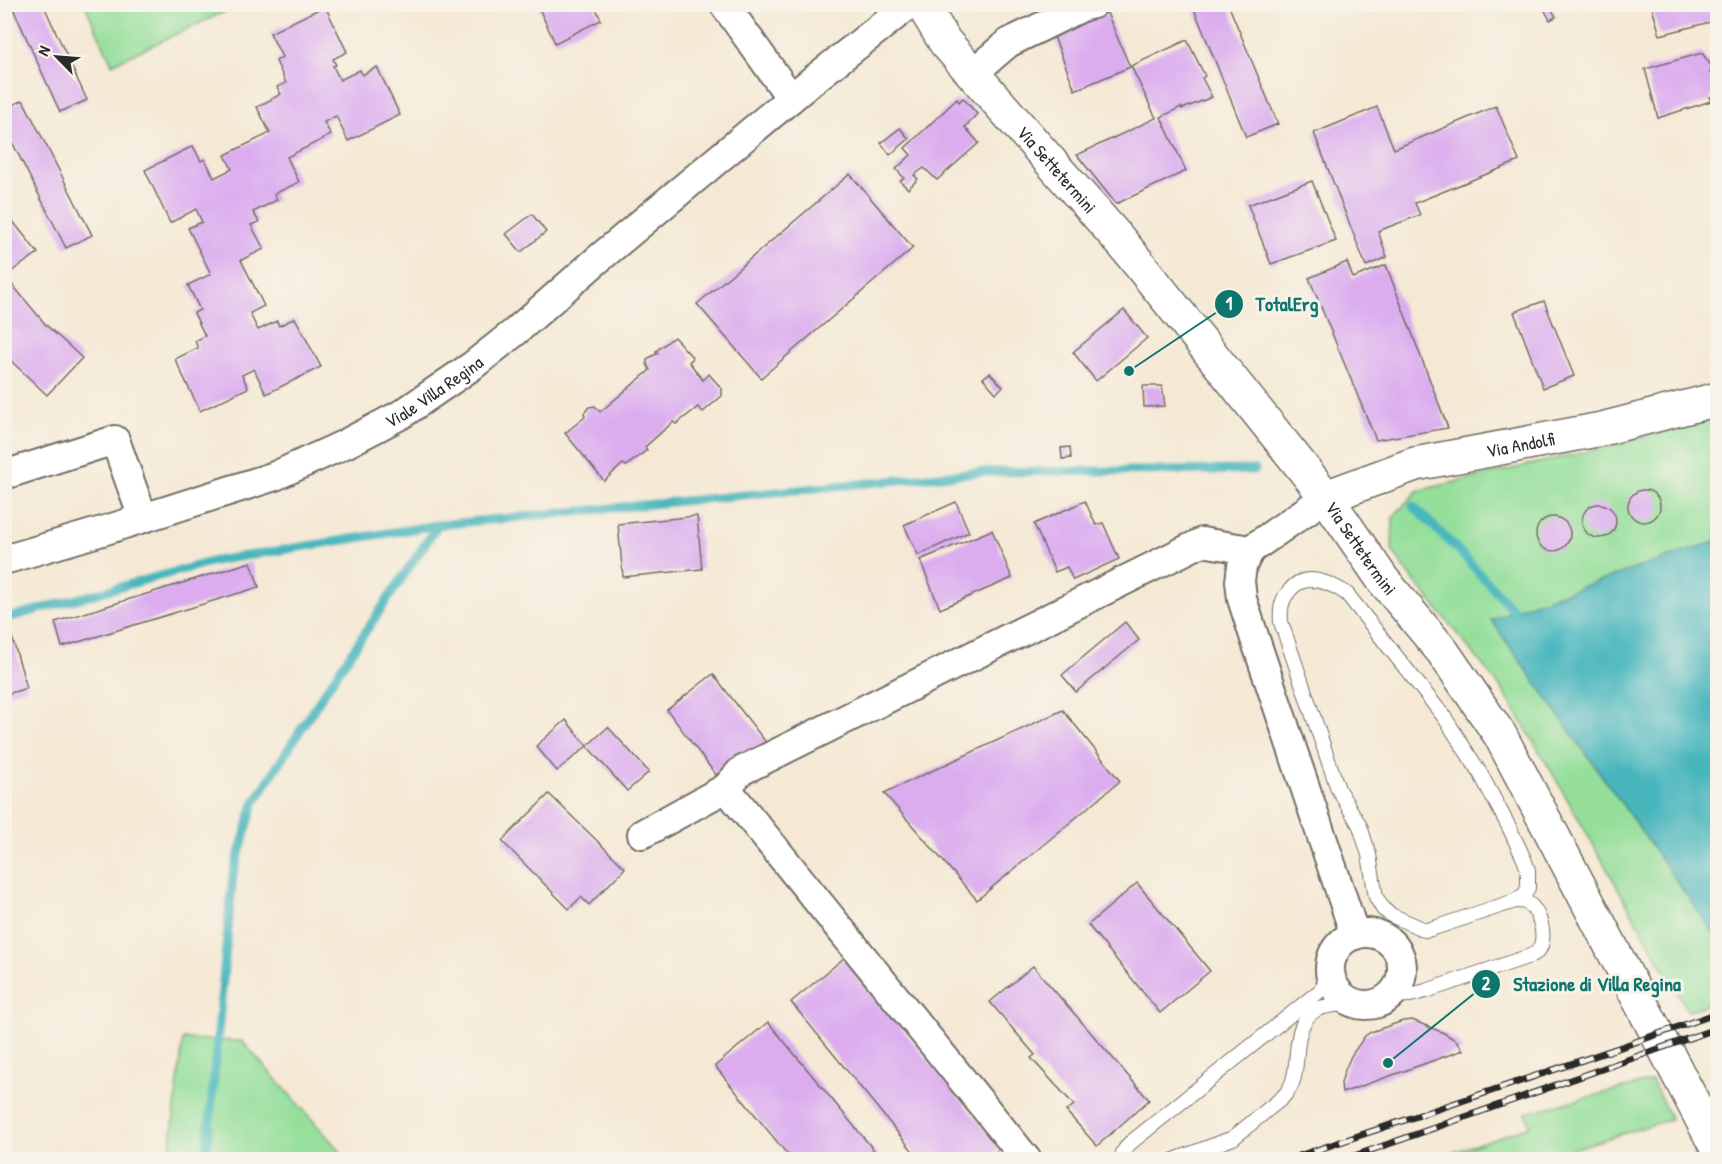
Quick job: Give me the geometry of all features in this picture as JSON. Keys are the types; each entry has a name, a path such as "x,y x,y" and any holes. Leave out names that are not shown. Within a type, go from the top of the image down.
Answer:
{"main road":[{"name":"Via Settetermini","path":"922,4 945,42 1122,244 1326,497 1383,580 1443,652 1500,735 1718,1150"},
{"name":"Via Andolfi","path":"1326,497 1415,464 1602,429 1718,399"}],"street":[{"path":"724,4 791,98"},
{"name":"Viale Villa Regina","path":"4,560 274,476 345,444 402,414 472,366 791,98 910,4"},
{"path":"973,73 1008,44 1084,6 1093,4"},
{"path":"4,475 115,440 143,518"},
{"path":"1326,497 1250,550 1242,566 1240,581 1242,599 1265,637 1355,935"},
{"path":"642,834 726,788 741,771 1202,542 1250,550"},
{"path":"726,788 1027,1160"},
{"path":"1367,933 1379,935 1398,951 1402,963 1402,975 1398,986 1380,1003 1356,1004 1347,1000 1334,985 1330,965 1334,955 1346,939 1355,935 1367,933"}],"lane":[{"path":"1305,580 1318,580 1334,585 1347,594 1358,605 1445,718 1480,773 1524,859 1528,870 1528,888 1525,894 1515,901 1425,930 1383,909 1376,897 1369,855 1360,826 1338,789 1281,622 1280,609 1285,595 1293,586 1305,580"},
{"path":"1265,637 1283,639 1288,645"},
{"path":"1390,996 1426,991 1530,957 1537,952 1542,944 1538,915 1526,902 1515,901"},
{"path":"1123,1160 1124,1150 1129,1144 1321,990 1331,975"},
{"path":"1174,1160 1233,1138 1274,1105 1289,1090 1293,1079 1300,1029 1304,1020 1310,1014 1327,1006 1356,1004"}],"green space":[{"path":"85,5 239,5 112,64"},
{"path":"1717,417 1717,1001 1688,1011 1502,689 1392,550 1393,517 1417,491 1611,446"},
{"path":"183,1039 242,1041 347,1159 169,1159"},
{"path":"1652,1081 1671,1119 1540,1159 1451,1159 1454,1152 1530,1126 1526,1113"}],"water":[{"path":"1718,541 1717,938 1491,620 1513,610"}],"building":[{"path":"11,4 43,4 87,100 60,112"},
{"path":"537,4 594,4 601,20 555,43"},
{"path":"1192,4 1228,4 1278,124 1246,137"},
{"path":"1651,4 1718,4 1718,20 1660,35"},
{"path":"1542,5 1559,5 1551,8 1556,17 1550,20"},
{"path":"325,6 347,52 333,59 336,65 333,66 340,80 360,70 362,75 377,67 400,115 348,141 336,116 324,122 331,135 287,157 299,182 274,194 277,200 253,212 259,222 251,225 264,249 241,260 264,306 250,313 252,318 258,330 277,321 279,326 295,318 321,367 266,394 254,369 242,375 248,388 200,411 175,359 198,348 195,341 205,336 194,313 200,310 188,285 211,274 188,228 202,222 196,209 170,223 145,170 193,146 201,161 205,159 214,178 232,169 225,155 270,133 257,107 281,94 277,87 286,83 276,61 282,57 270,33"},
{"path":"1107,13 1130,67 1075,90 1053,34 1083,17"},
{"path":"1187,40 1205,76 1202,78 1212,97 1182,109 1181,107 1161,117 1186,171 1116,204 1077,155 1156,118 1131,66"},
{"path":"1702,53 1712,67 1710,73 1718,79 1718,96 1710,97 1711,101 1658,118 1645,69"},
{"path":"963,98 977,114 965,127 979,143 937,180 924,168 914,175 918,179 908,189 900,181 904,178 896,169 911,155 905,148 957,99 959,102"},
{"path":"23,100 92,235 66,248 4,126 4,109"},
{"path":"1496,106 1519,161 1415,203 1420,215 1378,231 1387,257 1366,266 1314,133 1377,107 1394,149"},
{"path":"900,128 909,139 890,155 881,143"},
{"path":"850,174 913,248 761,378 697,304"},
{"path":"1312,181 1336,241 1271,264 1248,205"},
{"path":"4,210 38,253 5,276 46,325 82,358 47,395 9,359 5,363"},
{"path":"532,214 546,232 521,252 506,234"},
{"path":"1347,262 1353,278 1386,265 1448,428 1376,440 1309,278"},
{"path":"1544,301 1574,376 1543,388 1514,312"},
{"path":"1124,310 1147,338 1096,381 1073,352"},
{"path":"674,337 693,358 689,362 703,380 709,374 722,389 722,396 703,412 698,407 676,424 673,422 645,447 647,450 626,466 623,464 604,481 565,433 585,417 584,413 589,407 595,406 600,412 650,370 647,359 658,353 656,351"},
{"path":"990,373 1003,387 996,393 983,378"},
{"path":"1143,386 1162,386 1165,406 1144,407"},
{"path":"1070,447 1071,458 1062,459 1061,448"},
{"path":"1644,490 1655,495 1660,506 1655,517 1644,522 1633,517 1628,506 1633,495"},
{"path":"1085,501 1096,525 1103,523 1119,559 1073,580 1067,567 1055,572 1034,524"},
{"path":"956,502 969,532 918,555 904,525"},
{"path":"1599,504 1611,509 1616,521 1611,533 1599,538 1587,533 1582,521 1587,509"},
{"path":"697,516 702,569 623,577 618,524"},
{"path":"1553,517 1565,522 1570,534 1565,546 1553,551 1541,546 1536,534 1541,522"},
{"path":"992,530 1012,578 940,609 920,560"},
{"path":"251,562 259,587 62,647 55,622"},
{"path":"1125,622 1139,640 1076,692 1062,675"},
{"path":"11,634 27,688 4,695 4,636"},
{"path":"713,674 768,745 716,775 667,710"},
{"path":"1063,710 1120,781 977,900 884,793"},
{"path":"566,720 587,746 557,771 536,746"},
{"path":"608,727 649,772 627,791 587,746"},
{"path":"549,794 625,868 589,905 581,897 569,909 502,841"},
{"path":"1137,883 1210,971 1160,1013 1088,925"},
{"path":"844,958 1000,1148 986,1160 920,1160 791,1002"},
{"path":"1033,966 1149,1100 1097,1146 1066,1111 1074,1105 1031,1058 1035,1055 990,1002"},
{"path":"1412,1020 1444,1033 1457,1041 1463,1050 1342,1093 1341,1083 1345,1070 1351,1056 1365,1036 1403,1021"},
{"path":"768,1022 882,1160 792,1160 715,1066"}],"waterway":[{"path":"4,619 214,561 438,525 981,472 1255,470"},
{"path":"1413,506 1460,552 1513,610"},
{"path":"206,1160 233,874 254,803 324,693 438,525"}],"railway":[{"path":"1287,1160 1718,1013"},
{"path":"1343,1160 1718,1028"}],"place":[{"name":"TotalErg","path":"1129,371"},
{"name":"Stazione di Villa Regina","path":"1388,1063"}]}
